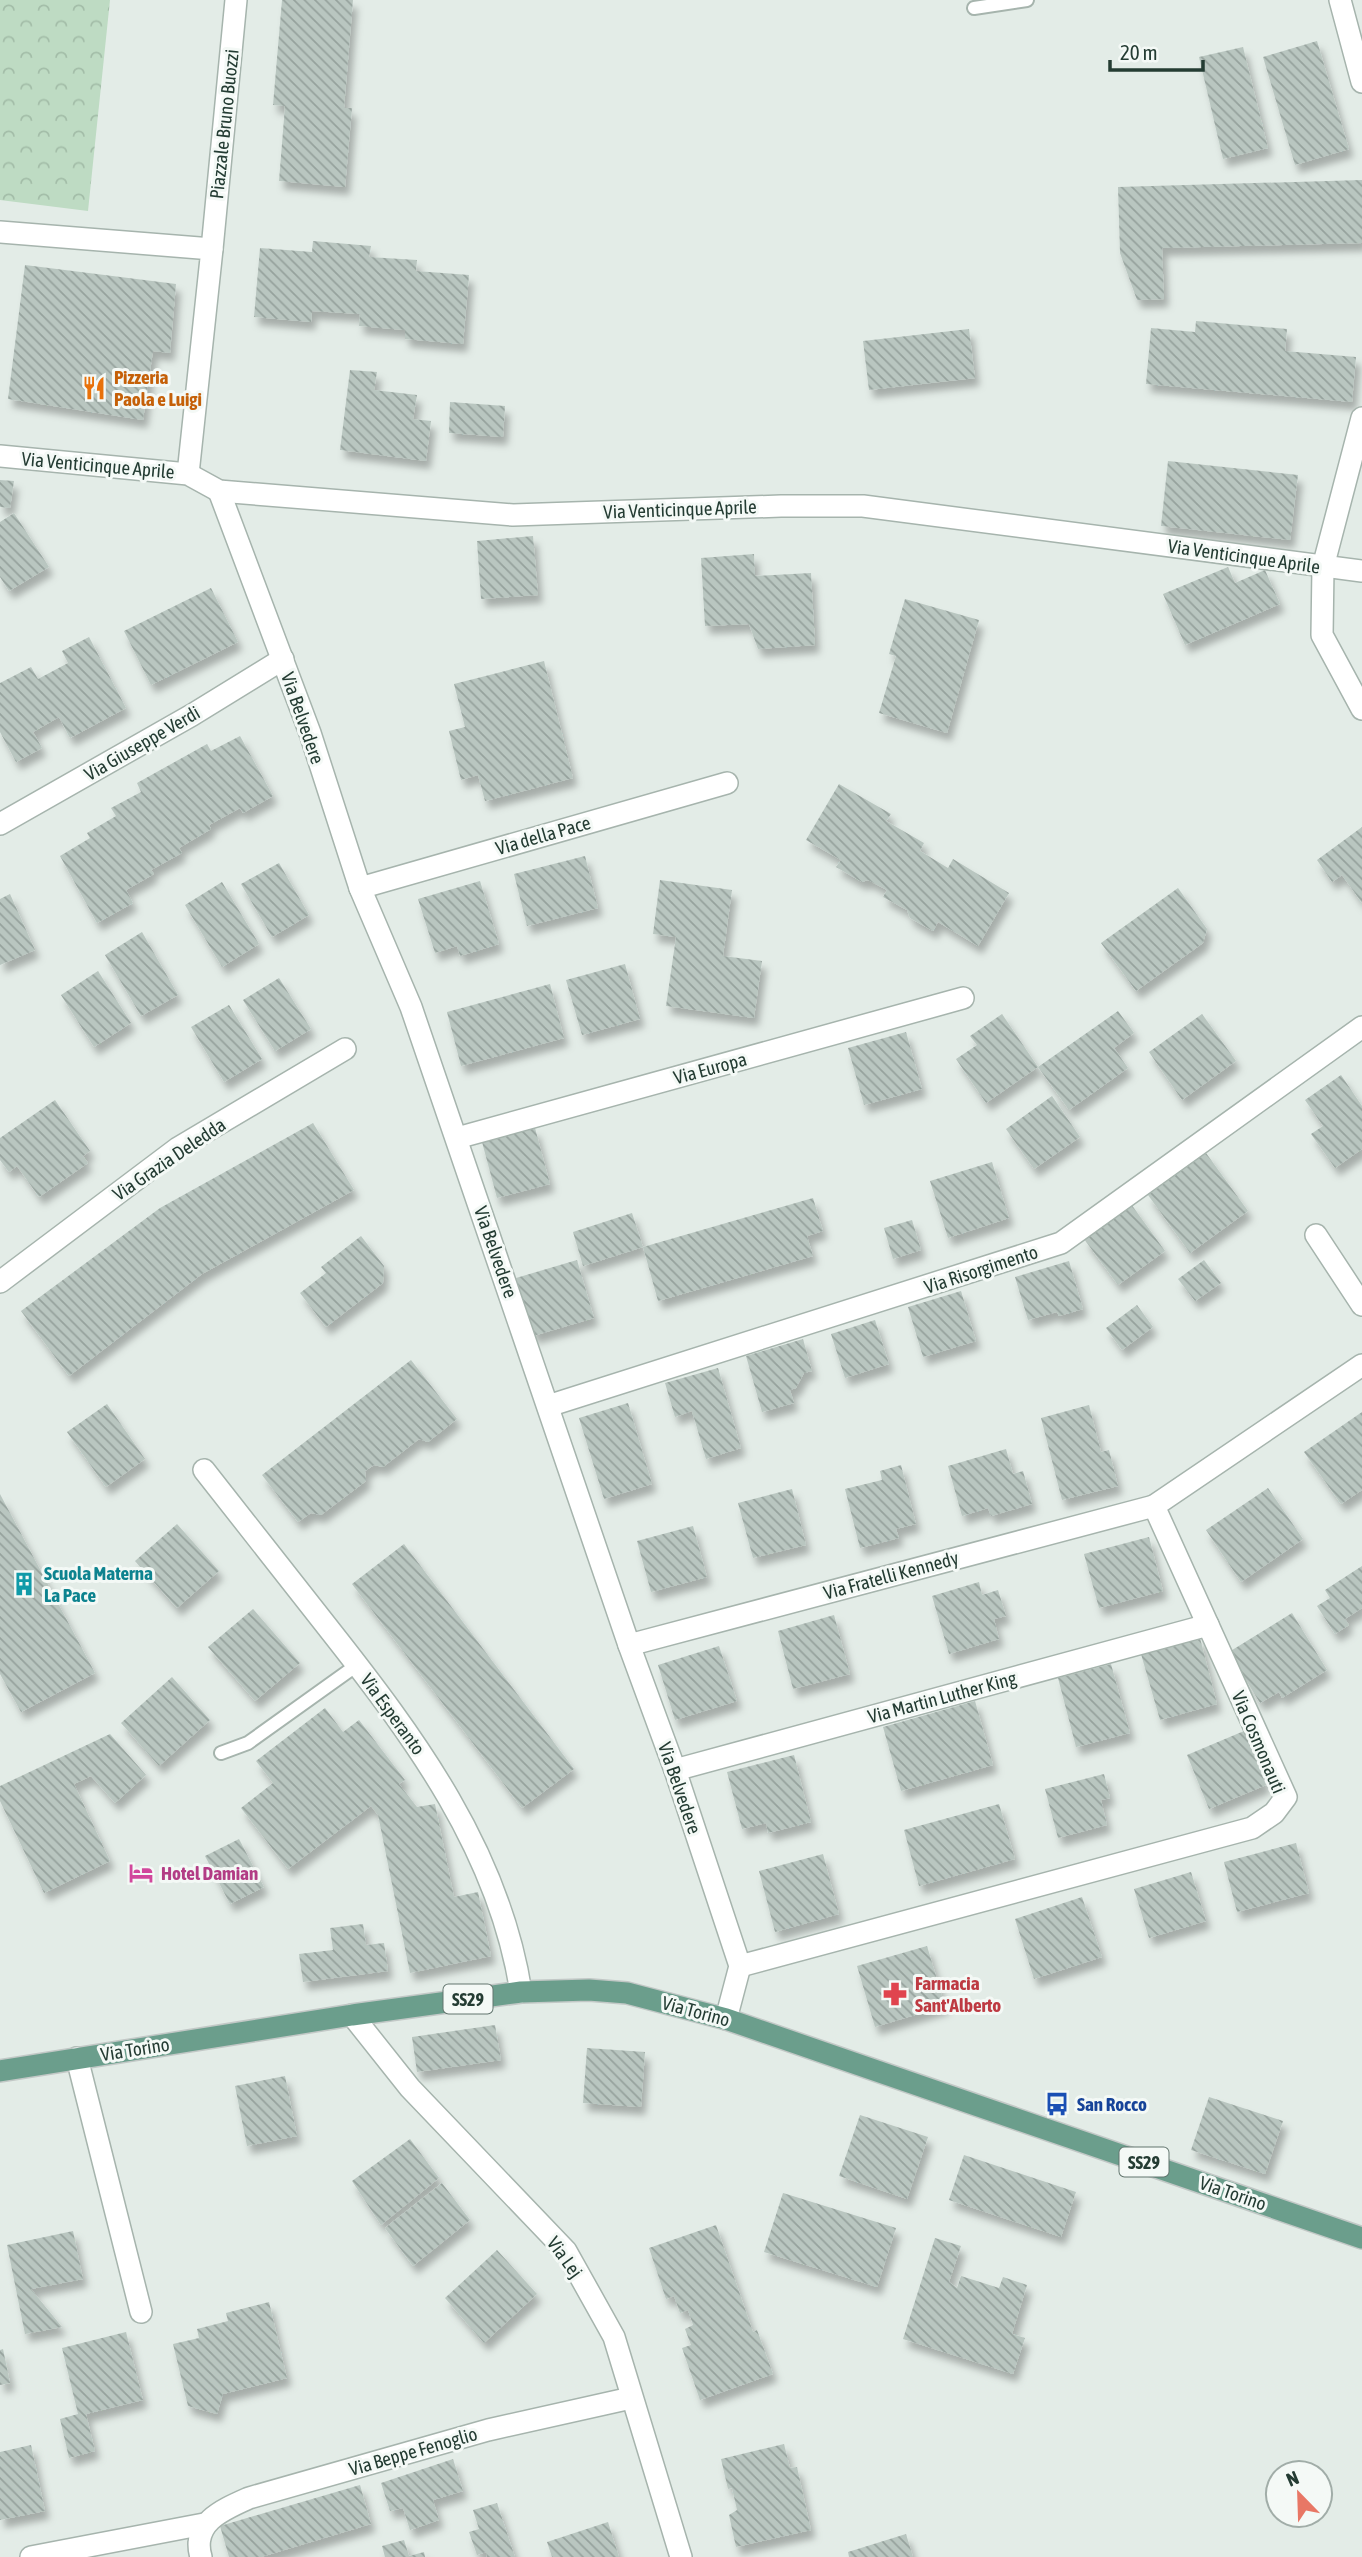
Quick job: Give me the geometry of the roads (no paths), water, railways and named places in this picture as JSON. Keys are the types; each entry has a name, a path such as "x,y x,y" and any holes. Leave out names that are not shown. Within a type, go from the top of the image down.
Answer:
{"main road":[{"name":"Via Torino","path":"0,2071 352,2015 521,1992 589,1990 627,1993 726,2018 1362,2238"}],"street":[{"name":"Piazzale Bruno Buozzi","path":"212,249 236,0"},
{"path":"1340,0 1362,82"},
{"path":"0,232 212,249 188,474"},
{"path":"1362,418 1323,567 1322,635 1362,709"},
{"name":"Via Venticinque Aprile","path":"0,456 188,474 219,491 513,515 863,506 1362,571"},
{"name":"Via Belvedere","path":"219,491 283,659 360,888 411,1007 629,1645 676,1769 740,1966"},
{"name":"Via Giuseppe Verdi","path":"0,824 192,715 283,659"},
{"name":"Via della Pace","path":"360,888 727,783"},
{"name":"Via Europa","path":"457,1138 963,998"},
{"name":"Via Risorgimento","path":"548,1406 1061,1243 1362,1027"},
{"name":"Via Grazia Deledda","path":"0,1282 178,1148 345,1049"},
{"path":"1316,1235 1362,1305"},
{"path":"1154,1506 1362,1365"},
{"name":"Via Esperanto","path":"204,1470 400,1719 455,1804 492,1886 514,1957 521,1992"},
{"name":"Via Cosmonauti","path":"740,1966 1252,1828 1274,1812 1286,1797 1154,1506"},
{"name":"Via Fratelli Kennedy","path":"629,1645 1154,1506"},
{"name":"Via Martin Luther King","path":"676,1769 1208,1625"},
{"path":"726,2018 740,1966"},
{"name":"Via Lej","path":"352,2015 410,2088 566,2251 614,2337 681,2557"},
{"path":"77,2058 141,2312"},
{"name":"Via Beppe Fenoglio","path":"32,2557 204,2524 222,2510 249,2498 488,2430 631,2398"},
{"path":"201,2557 198,2546 204,2524"}],"lane":[{"path":"974,8 1027,0"},
{"path":"221,1753 248,1743 357,1665"}],"place":[{"name":"Pizzeria Paola e Luigi","path":"94,388"},
{"name":"Scuola Materna La Pace","path":"24,1584"},
{"name":"Hotel Damian","path":"141,1873"},
{"name":"Farmacia Sant'Alberto","path":"895,1994"},
{"name":"San Rocco","path":"1057,2104"}]}
